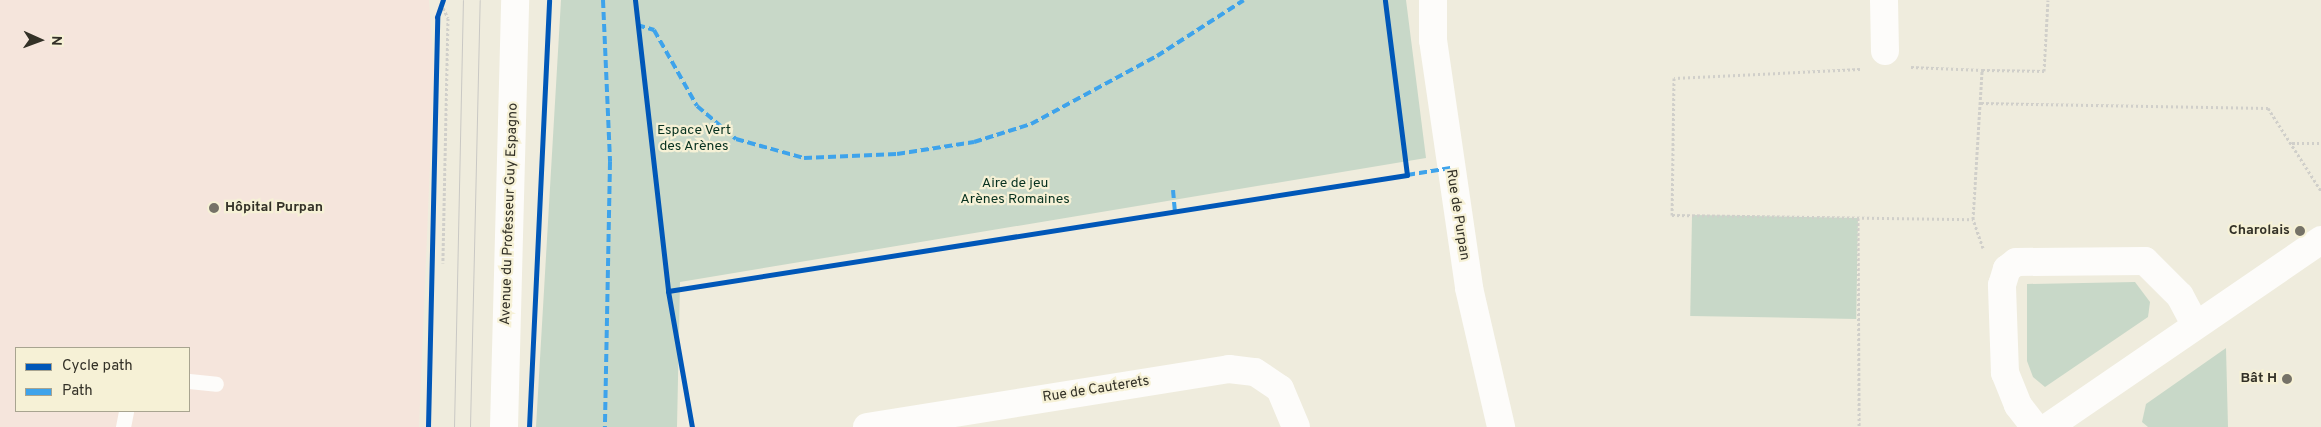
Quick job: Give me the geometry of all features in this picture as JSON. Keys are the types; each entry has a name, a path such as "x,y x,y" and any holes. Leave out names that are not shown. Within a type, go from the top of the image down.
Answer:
{"street":[{"name":"Avenue du Professeur Guy Espagno","path":"504,427 515,0"},
{"name":"Rue de Purpan","path":"1433,0 1433,40 1469,288 1500,427"},
{"path":"1884,0 1889,59"},
{"path":"2048,427 2195,324 2321,240"},
{"path":"2035,427 2018,405 2005,373 2002,285 2007,269 2016,262 2146,260 2180,296 2195,324"},
{"name":"Rue de Cauterets","path":"867,427 1229,369 1255,372 1280,388 1296,427"}],"lane":[{"path":"190,380 216,384"},
{"path":"124,427 126,412"}],"path":[{"path":"1982,70 1973,219 1672,214 1674,78 1889,59 1982,70 2044,72 2048,0"},
{"path":"443,8 448,18 443,263"},
{"path":"1981,102 2268,108 2321,191"},
{"path":"2292,143 2321,143"},
{"path":"1858,218 1859,427"}],"shaded area":[{"name":"Hôpital Purpan","path":"0,0 429,0 434,69 419,427 0,427"}],"green space":[{"name":"Espace Vert des Arènes","path":"561,0 1406,0 1426,158 680,282 677,427 536,427"},
{"path":"1692,215 1858,218 1856,319 1690,316"},
{"path":"2135,282 2150,302 2148,317 2045,387 2033,377 2027,361 2027,284"},
{"path":"2226,348 2228,427 2148,427 2142,422 2146,404"}],"tram line":[{"path":"454,427 463,0"},
{"path":"470,427 480,0"}],"marked path":[{"path":"603,0 610,162 605,427"},
{"path":"637,25 654,30 697,106 736,139 804,158 897,154 974,142 1031,124 1157,56 1244,0"},
{"path":"1407,175 1450,168"},
{"path":"1173,190 1175,211"}],"cycle path":[{"path":"428,427 437,17 443,0"},
{"path":"529,427 549,0"},
{"path":"635,0 668,291 692,427"},
{"path":"668,291 1407,175 1385,0"}],"place":[{"name":"Hôpital Purpan","path":"214,208"},
{"name":"Charolais","path":"2300,231"},
{"name":"Bât H","path":"2287,379"}],"park label":[{"name":"Aire de jeu Arènes Romaines","path":"1015,192"}]}
